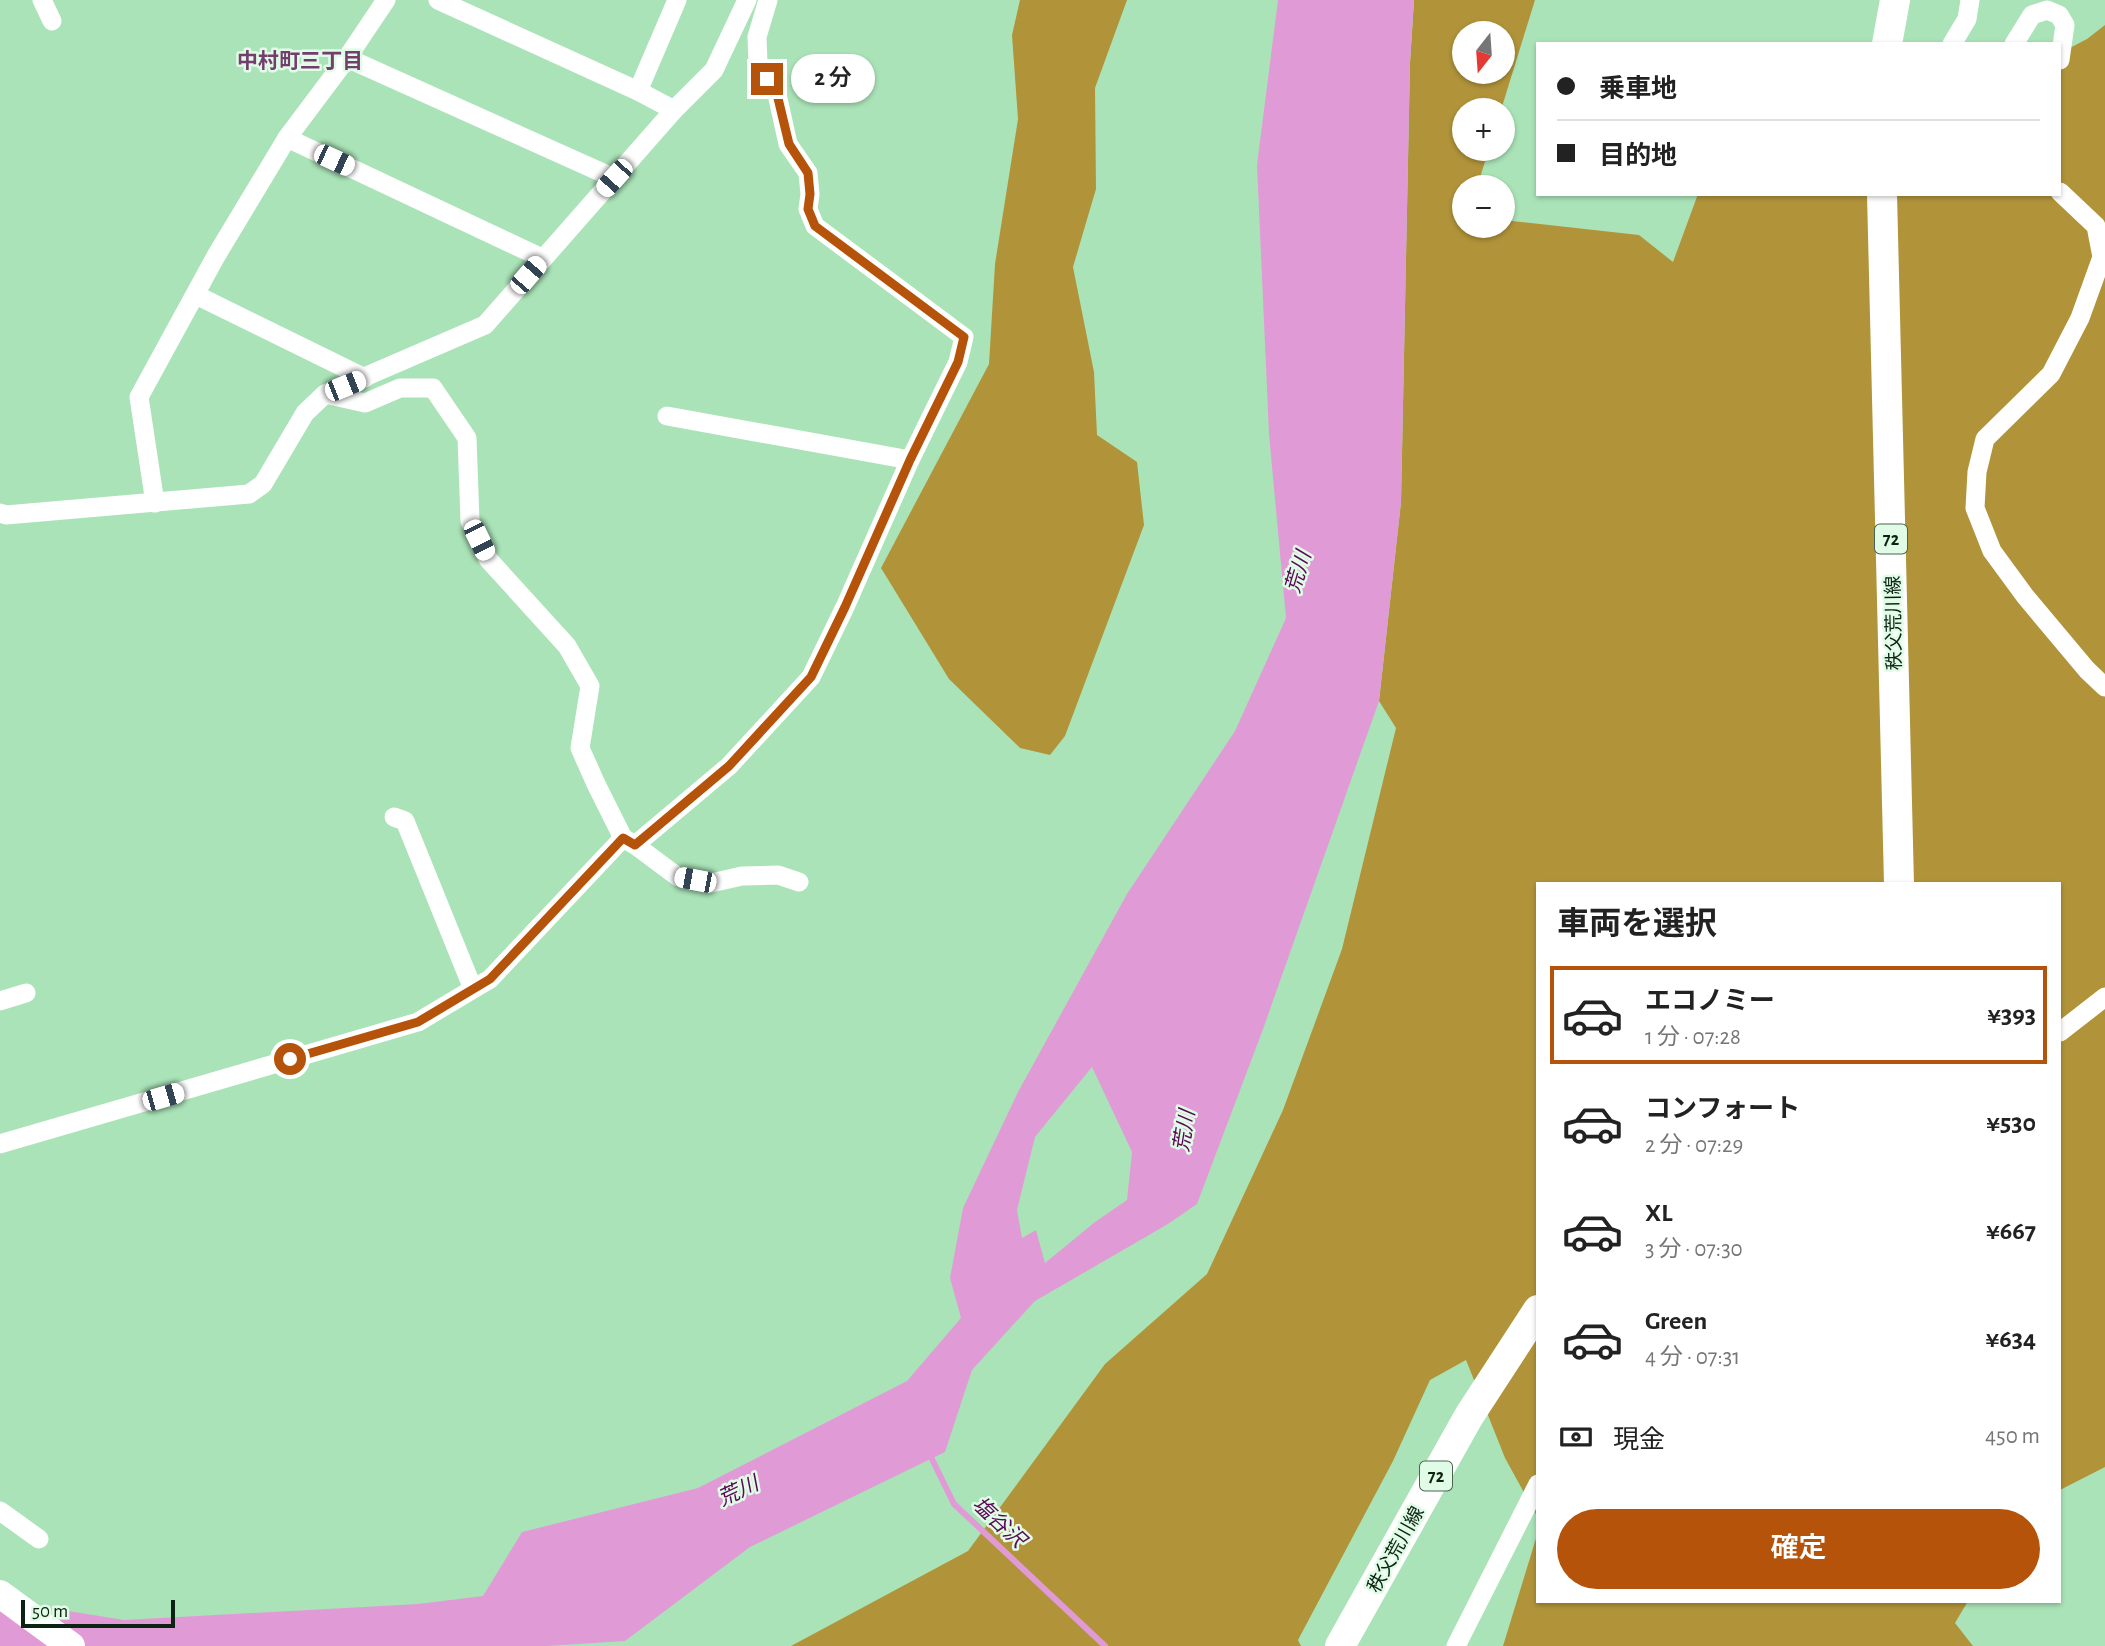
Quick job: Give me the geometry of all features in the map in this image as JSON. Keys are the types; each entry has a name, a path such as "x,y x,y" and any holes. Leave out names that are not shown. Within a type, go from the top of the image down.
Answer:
{"main road":[{"path":"1887,42 1895,0"},
{"name":"秩父荒川線","path":"1882,196 1899,882"},
{"name":"秩父荒川線","path":"1340,1646 1469,1416 1536,1313"},
{"path":"0,1594 71,1646"}],"street":[{"path":"42,0 52,21"},
{"path":"155,503 139,397 216,256 287,138 347,58 386,0"},
{"path":"438,0 674,110"},
{"path":"638,91 677,0"},
{"path":"0,513 6,515 249,495 263,484 305,413 325,394 485,325 674,110 714,70 747,0"},
{"path":"0,1144 418,1022 490,979 629,841 729,766 811,677 958,362 964,337 815,226 808,209 808,173 789,144 777,94 758,64 757,37 768,0"},
{"path":"1953,42 1967,19 1970,0"},
{"path":"2015,42 2032,15 2047,10 2059,15 2065,25 2061,53"},
{"path":"347,58 614,178"},
{"path":"287,138 542,258"},
{"path":"2061,193 2096,226 2102,257 2080,318 2051,374 1985,439 1977,472 1975,508 1992,551 2087,670 2105,687"},
{"path":"196,295 365,378"},
{"path":"325,394 365,403 400,388 433,388 467,438 470,522 488,559 567,646 590,686 580,748 596,785 629,841 678,877 711,883 742,876 778,876 799,883"},
{"path":"667,416 910,460"},
{"path":"394,817 405,821 472,989"},
{"path":"0,1001 26,993"},
{"path":"2061,1031 2105,997"},
{"path":"1456,1646 1536,1488"},
{"path":"0,1511 39,1539"}],"shaded area":[{"path":"1020,0 1127,0 1095,88 1096,189 1073,267 1094,372 1097,435 1137,462 1144,525 1065,736 1050,755 1020,748 949,679 881,568 989,364 995,264 1018,119 1012,35"},
{"path":"1414,0 1535,0 1516,61 1516,21 1452,21 1452,84 1509,84 1505,98 1452,98 1452,161 1485,161 1481,175 1452,175 1452,238 1515,238 1515,221 1639,235 1673,262 1697,196 2061,196 2061,52 2087,39 2105,25 2105,1467 2061,1489 2061,882 1536,882 1536,1514 1505,1458 1466,1360 1430,1380 1393,1461 1298,1640 1301,1646 791,1646 968,1551 1105,1364 1207,1274 1283,1110 1342,949 1396,728 1379,701 1401,502 1410,63"},
{"path":"1536,1539 1536,1603 1967,1603 1955,1623 1973,1646 1503,1646"}],"water":[{"name":"荒川","path":"1278,0 1414,0 1410,63 1401,502 1379,701 1262,1032 1197,1204 1168,1224 1035,1301 972,1370 945,1452 750,1547 625,1641 547,1646 0,1646 0,1600 124,1620 418,1604 483,1596 522,1532 698,1488 907,1381 961,1318 950,1278 963,1208 1018,1092 1127,894 1235,731 1286,618 1269,434 1257,165","holes":["1092,1067 1132,1152 1127,1200 1045,1263 1036,1230 1022,1238 1017,1210 1035,1137"]}],"waterway":[{"name":"塩谷沢","path":"929,1453 954,1504 1105,1646"}],"district":[{"name":"中村町三丁目","path":"300,61"}],"route":[{"path":"290,1059 418,1022 490,979 623,838 635,845 664,822 729,766 811,677 958,362 964,337 815,226 808,209 808,173 789,144 777,94 767,79"}]}
